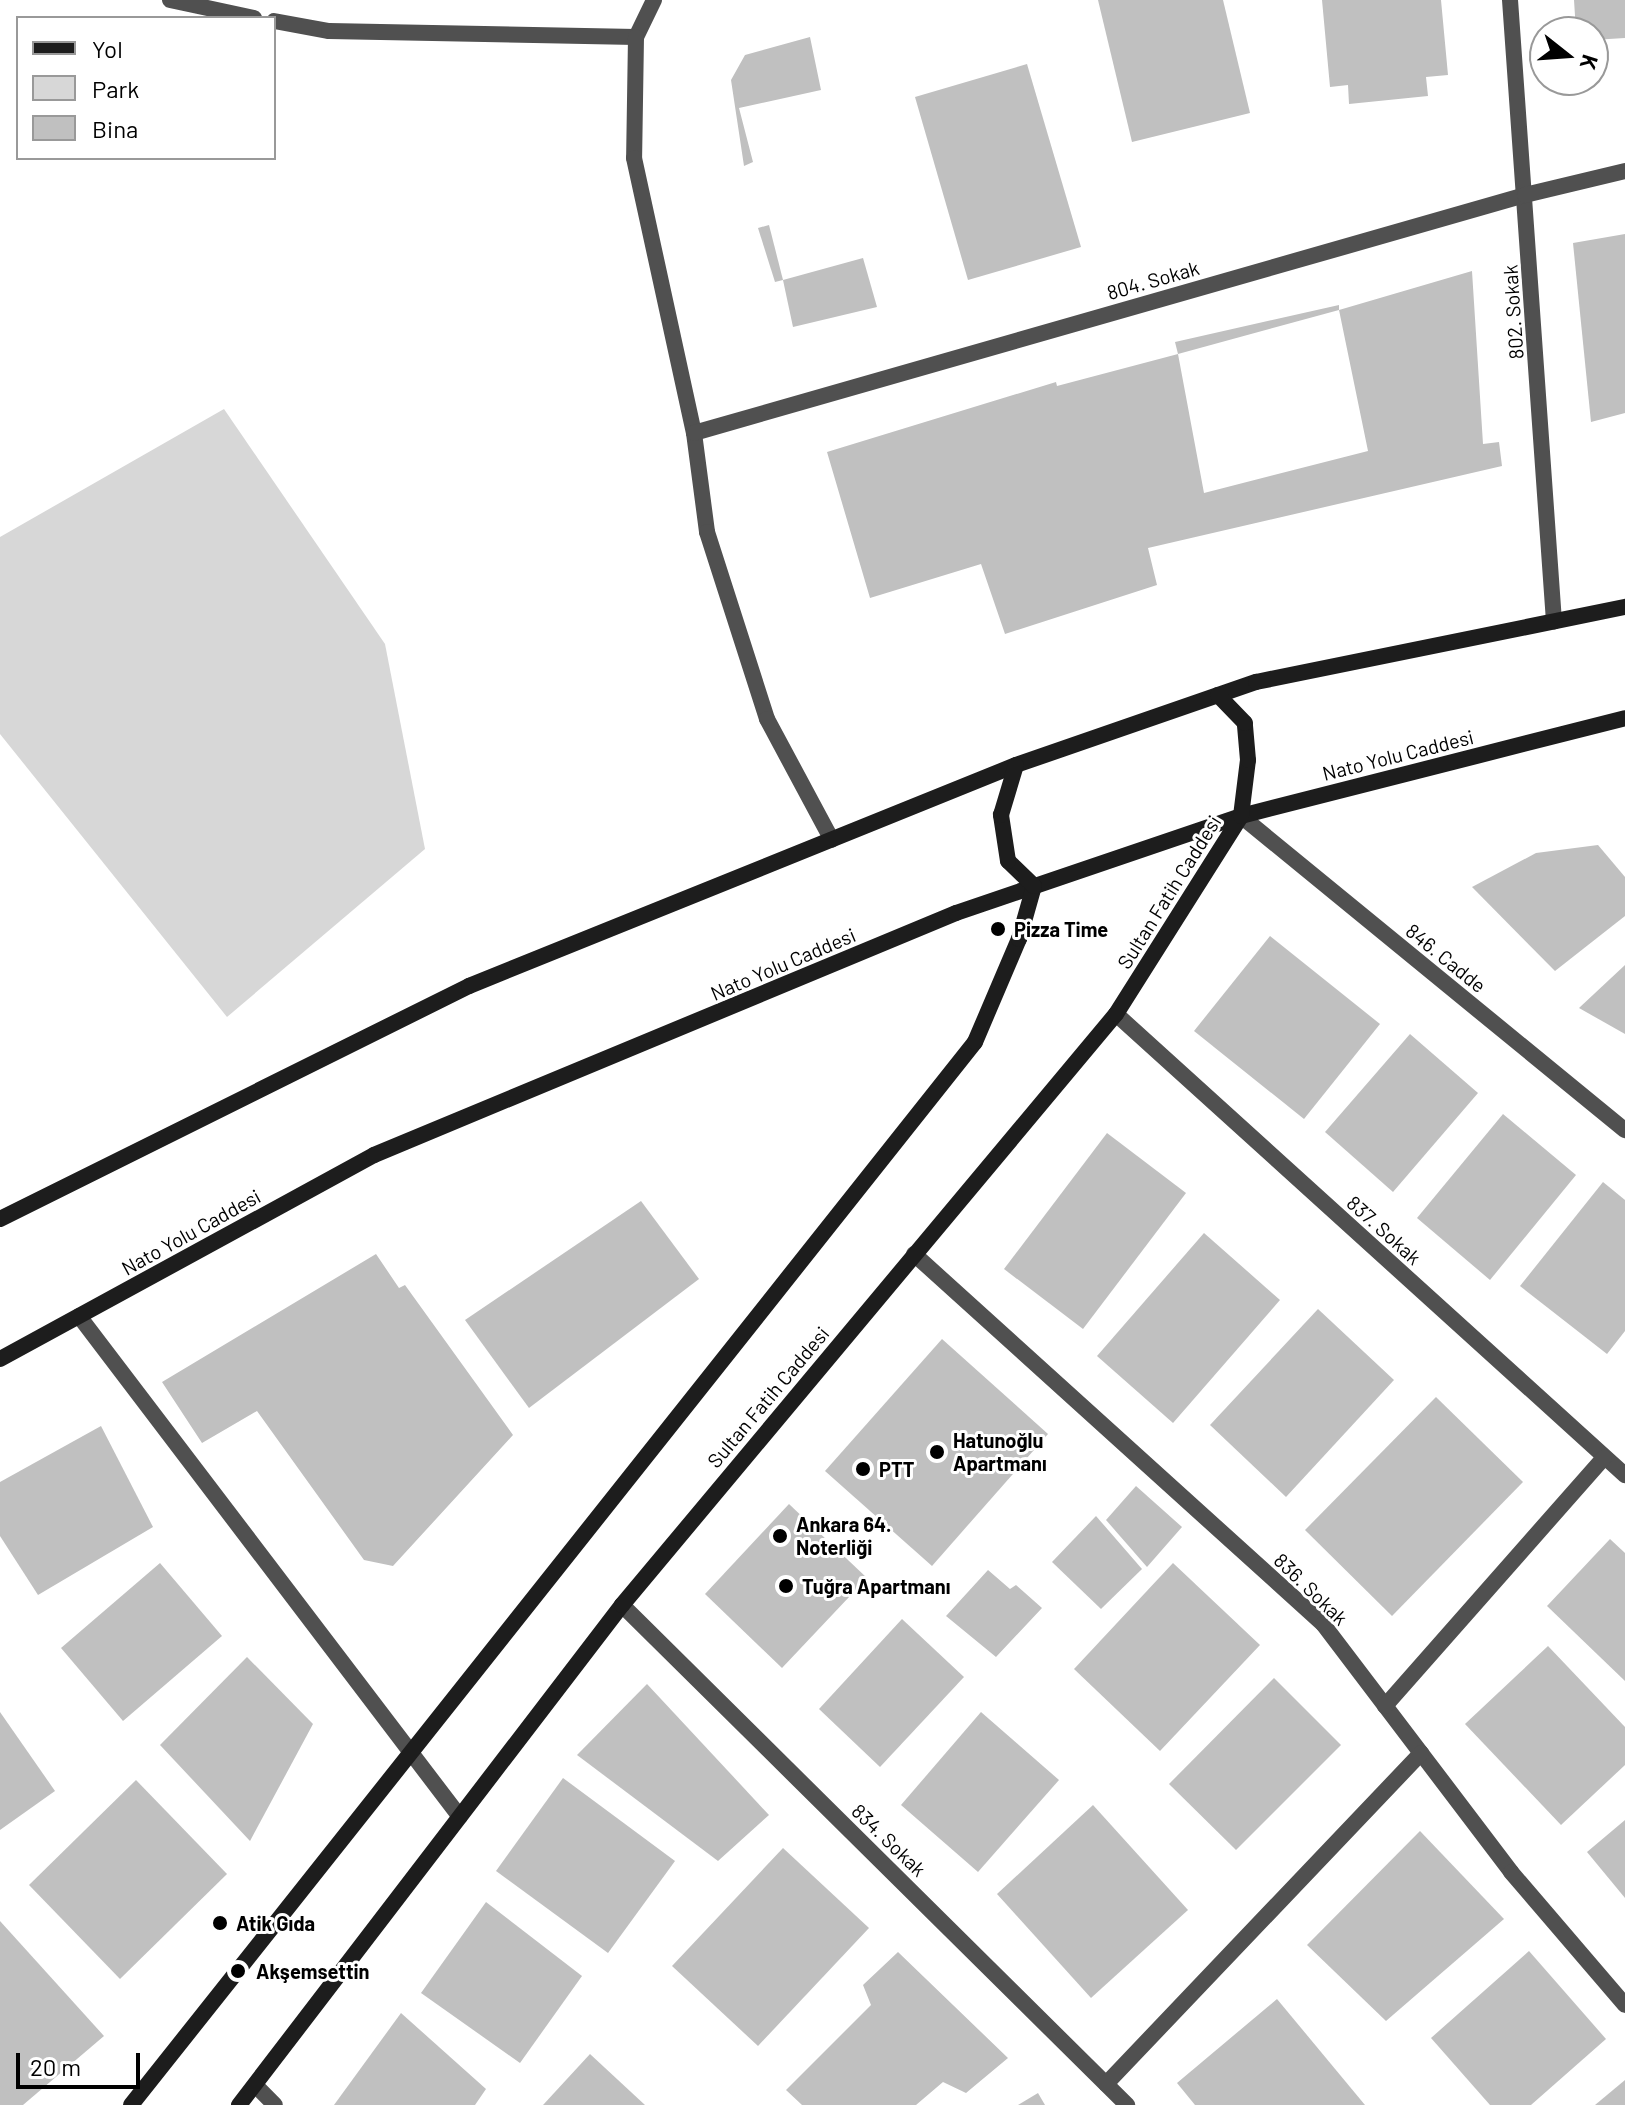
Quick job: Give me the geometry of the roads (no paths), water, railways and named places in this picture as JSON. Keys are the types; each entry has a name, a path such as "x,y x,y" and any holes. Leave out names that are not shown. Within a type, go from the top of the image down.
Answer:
{"main road":[{"path":"0,1219 469,986 1016,765 1256,682 1625,607"},
{"name":"Sultan Fatih Caddesi","path":"239,2105 622,1605 1116,1014 1241,816 1248,760 1245,723 1218,695"},
{"name":"Nato Yolu Caddesi","path":"0,1359 374,1155 956,913 1241,816 1625,718"},
{"path":"131,2105 409,1750 975,1042 1019,939 1034,886 1008,861 1001,815 1016,765"}],"street":[{"path":"170,0 245,16"},
{"path":"654,0 636,37 634,158 694,433 707,532 767,719 832,840"},
{"name":"802. Sokak","path":"1510,0 1554,621"},
{"path":"276,21 329,31 636,37"},
{"name":"804. Sokak","path":"694,433 1525,195 1625,171"},
{"name":"846. Cadde","path":"1241,816 1625,1130"},
{"name":"837. Sokak","path":"1116,1014 1625,1475"},
{"name":"836. Sokak","path":"914,1254 1323,1624 1511,1872 1625,2005"},
{"path":"79,1316 460,1817"},
{"path":"1385,1706 1604,1458"},
{"name":"834. Sokak","path":"622,1605 1127,2105"},
{"path":"1106,2084 1421,1753"},
{"path":"255,2085 275,2105"}],"place":[{"name":"Pizza Time","path":"998,929"},
{"name":"Hatunoğlu Apartmanı","path":"937,1452"},
{"name":"PTT","path":"863,1469"},
{"name":"Ankara 64. Noterliği","path":"780,1536"},
{"name":"Tuğra Apartmanı","path":"786,1586"},
{"name":"Atik Gıda","path":"220,1923"},
{"name":"Akşemsettin","path":"238,1971"}]}
